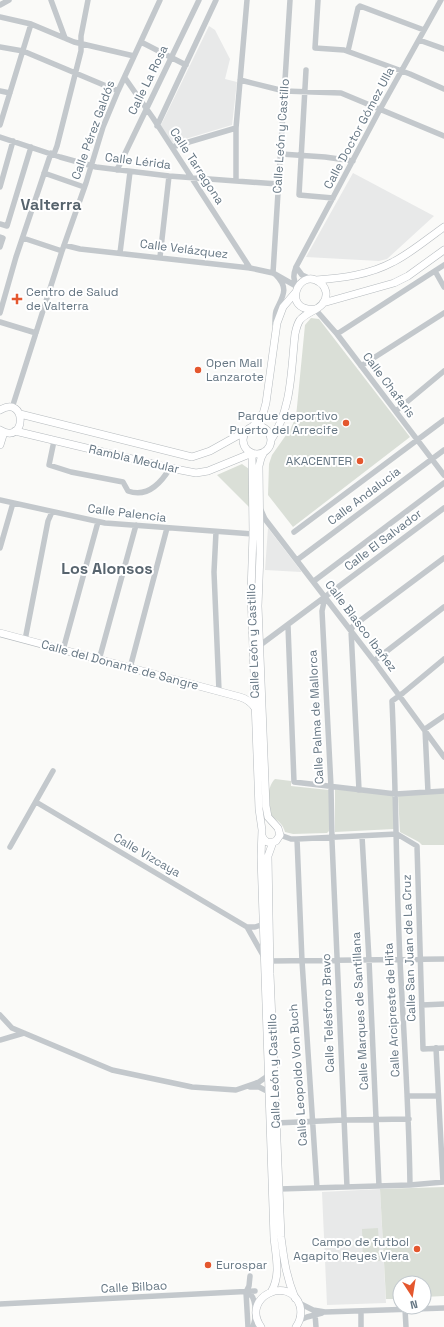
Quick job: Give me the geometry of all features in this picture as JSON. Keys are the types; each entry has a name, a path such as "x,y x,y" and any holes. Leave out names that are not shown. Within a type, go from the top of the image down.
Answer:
{"main road":[{"path":"444,227 406,254 386,266 346,277 303,281 283,307 277,323 263,414 253,426 246,431 243,441 245,446 252,453 256,454 264,452 268,449 271,440 278,430 286,408 294,334 300,320 323,303 394,283 408,276 444,250"},
{"path":"314,280 323,286 325,290 325,299 323,303"},
{"path":"296,290 296,299 301,306 308,310 315,309"},
{"path":"4,408 20,414 20,426 15,431"},
{"name":"Rambla Medular","path":"20,414 192,457 204,454 246,431"},
{"path":"253,426 258,426 268,430 271,440"},
{"path":"0,446 2,431"},
{"name":"Rambla Medular","path":"2,431 11,433 15,431 196,473 208,471 234,459 252,453"},
{"name":"Calle León y Castillo","path":"264,452 259,466 259,646 266,806 268,817 273,824"},
{"name":"Calle León y Castillo","path":"252,453 253,534 251,592 254,689 259,809 262,833 261,857 264,924 281,1237 288,1281 300,1309 300,1320"},
{"path":"234,459 244,459 249,461 252,465"},
{"name":"Calle del Donante de Sangre","path":"0,633 240,697 252,703 255,710"},
{"path":"240,697 252,694 254,689"},
{"path":"273,824 278,828 280,835 276,841 265,841 262,833 267,825 273,824"},
{"name":"Calle León y Castillo","path":"256,1313 260,1301 269,1293 277,1280 278,1274 274,1238 269,1092 267,960 268,856 273,842"},
{"path":"269,1293 282,1291 287,1292 297,1301"},
{"path":"256,1313 257,1320 261,1327"},
{"path":"296,1327 300,1320"}],"street":[{"path":"0,5 9,0"},
{"path":"51,0 65,38"},
{"path":"0,313 44,173 57,146 81,51 80,43 88,0"},
{"name":"Calle Pérez Galdós","path":"4,408 36,333 64,245 92,166 103,127 160,0"},
{"name":"Calle La Rosa","path":"117,170 199,0"},
{"path":"157,126 216,0"},
{"path":"236,182 236,128 247,0"},
{"name":"Calle León y Castillo","path":"273,272 290,0"},
{"path":"318,0 315,48 348,51 402,71 444,89"},
{"name":"Calle Doctor Gómez Ulla","path":"296,290 293,274 296,267 441,0"},
{"path":"348,51 358,8 360,6 424,30"},
{"path":"0,16 31,24 80,43 134,56"},
{"path":"0,125 31,24"},
{"path":"419,40 444,49"},
{"path":"141,42 186,65"},
{"path":"0,47 23,51 118,91"},
{"path":"306,70 299,196 333,198"},
{"name":"Calle Tarragona","path":"124,78 172,147 250,268"},
{"path":"240,80 284,91 341,93 381,108 444,136"},
{"path":"0,91 10,93"},
{"path":"172,147 236,128"},
{"name":"Calle Lérida","path":"0,137 92,166 169,176 278,184"},
{"path":"0,187 14,141"},
{"path":"0,224 7,226 31,147"},
{"path":"281,154 353,161"},
{"path":"120,253 130,172"},
{"path":"44,173 84,187"},
{"path":"160,257 169,176"},
{"path":"0,247 2,237"},
{"path":"23,238 62,251"},
{"name":"Calle Velázquez","path":"64,245 80,249 160,257 273,272 296,290"},
{"path":"337,334 444,265"},
{"path":"296,267 302,275 314,280"},
{"path":"435,271 444,288"},
{"path":"273,272 281,280 284,293 283,299 276,313 276,333"},
{"name":"Calle Chafaris","path":"315,309 337,334 444,476"},
{"path":"361,366 444,313"},
{"path":"0,322 36,333"},
{"path":"396,411 444,371"},
{"path":"294,532 444,420"},
{"path":"54,441 49,465 70,472 123,482 128,491 134,494 153,489 167,474 170,468"},
{"name":"Calle Andalucia","path":"297,560 444,450"},
{"path":"314,581 444,483"},
{"name":"Calle Palencia","path":"0,500 98,522 253,534"},
{"path":"0,548 13,503"},
{"name":"Calle Blasco Ibañez","path":"260,508 265,518 351,630 444,757"},
{"name":"Calle El Salvador","path":"259,646 288,626 444,508"},
{"path":"25,640 48,521 52,512"},
{"path":"63,650 98,522"},
{"path":"100,660 136,525"},
{"path":"130,668 167,528"},
{"path":"216,532 214,572 220,691"},
{"path":"359,790 351,630 353,626 444,558"},
{"name":"Calle Palma de Mallorca","path":"325,597 322,611 331,787 331,837"},
{"path":"374,661 444,607"},
{"path":"288,626 294,782 396,794 444,791"},
{"path":"398,695 403,693 444,659"},
{"name":"Calle Arcipreste de Hita","path":"398,695 392,701 400,960 409,1120 410,1185"},
{"path":"428,792 424,729 444,716"},
{"path":"10,846 53,771"},
{"name":"Calle Vizcaya","path":"36,802 247,927"},
{"path":"280,835 290,839 297,839 397,834"},
{"name":"Calle San Juan de La Cruz","path":"397,834 417,846 423,1049 436,1048"},
{"name":"Calle Marques de Santillana","path":"362,836 379,1186"},
{"name":"Calle Telésforo Bravo","path":"331,837 347,1187"},
{"name":"Calle Leopoldo Von Buch","path":"297,839 302,961 317,1188"},
{"path":"247,927 256,927 264,924"},
{"path":"247,927 267,960 337,961 444,959"},
{"path":"253,937 256,927"},
{"path":"422,1005 444,1004"},
{"path":"0,1015 12,1028 112,1070 192,1087 236,1090 259,1082 269,1075"},
{"path":"0,1040 24,1033"},
{"path":"279,1189 410,1185 443,1182 442,1136 437,1096 436,1048 444,1048"},
{"path":"248,1086 259,1087 269,1092"},
{"path":"407,1096 437,1096"},
{"path":"276,1123 344,1120 409,1120"},
{"path":"248,1327 246,1292 249,1286 250,1276"},
{"path":"249,1286 262,1294 269,1293"},
{"name":"Calle Bilbao","path":"0,1304 255,1291"},
{"path":"246,1292 251,1294 253,1298 256,1313 252,1327"},
{"path":"297,1301 314,1310 324,1312"},
{"path":"432,1308 444,1308"},
{"path":"300,1320 324,1312 392,1310"},
{"path":"360,1311 361,1327"},
{"path":"315,1314 316,1327"},
{"path":"405,1315 406,1327"}],"shaded area":[{"path":"209,26 215,30 230,59 225,79 237,82 232,125 172,143 160,127"},
{"path":"353,173 434,216 387,259 379,261 306,257"},
{"name":"Parque deportivo Puerto del Arrecife","path":"311,318 319,319 410,437 293,527 268,495 269,464 272,455 291,428 296,417 305,325"},
{"path":"242,464 249,469 249,507 217,475"},
{"path":"268,528 301,571 301,572 265,570"},
{"path":"275,779 291,781 291,786 329,790 329,831 327,833 293,834 285,832 279,821 273,818 268,807 270,786"},
{"path":"335,789 393,795 394,829 335,832"},
{"path":"444,793 444,845 422,845 400,832 398,795"},
{"name":"Campo de futbol Agapito Reyes Viera","path":"444,1187 444,1296 432,1297 432,1275 392,1275 392,1299 386,1299 380,1189"},
{"path":"380,1189 386,1303 327,1305 322,1192"},
{"path":"378,1228 380,1261 363,1262 362,1229"}],"place":[{"name":"Centro de Salud de Valterra","path":"17,299"},
{"name":"Open Mall Lanzarote","path":"198,370"},
{"name":"Parque deportivo Puerto del Arrecife","path":"346,423"},
{"name":"AKACENTER","path":"360,461"},
{"name":"Campo de futbol Agapito Reyes Viera","path":"417,1249"},
{"name":"Eurospar","path":"208,1265"}],"district":[{"name":"Valterra","path":"51,204"},
{"name":"Los Alonsos","path":"107,568"}]}
